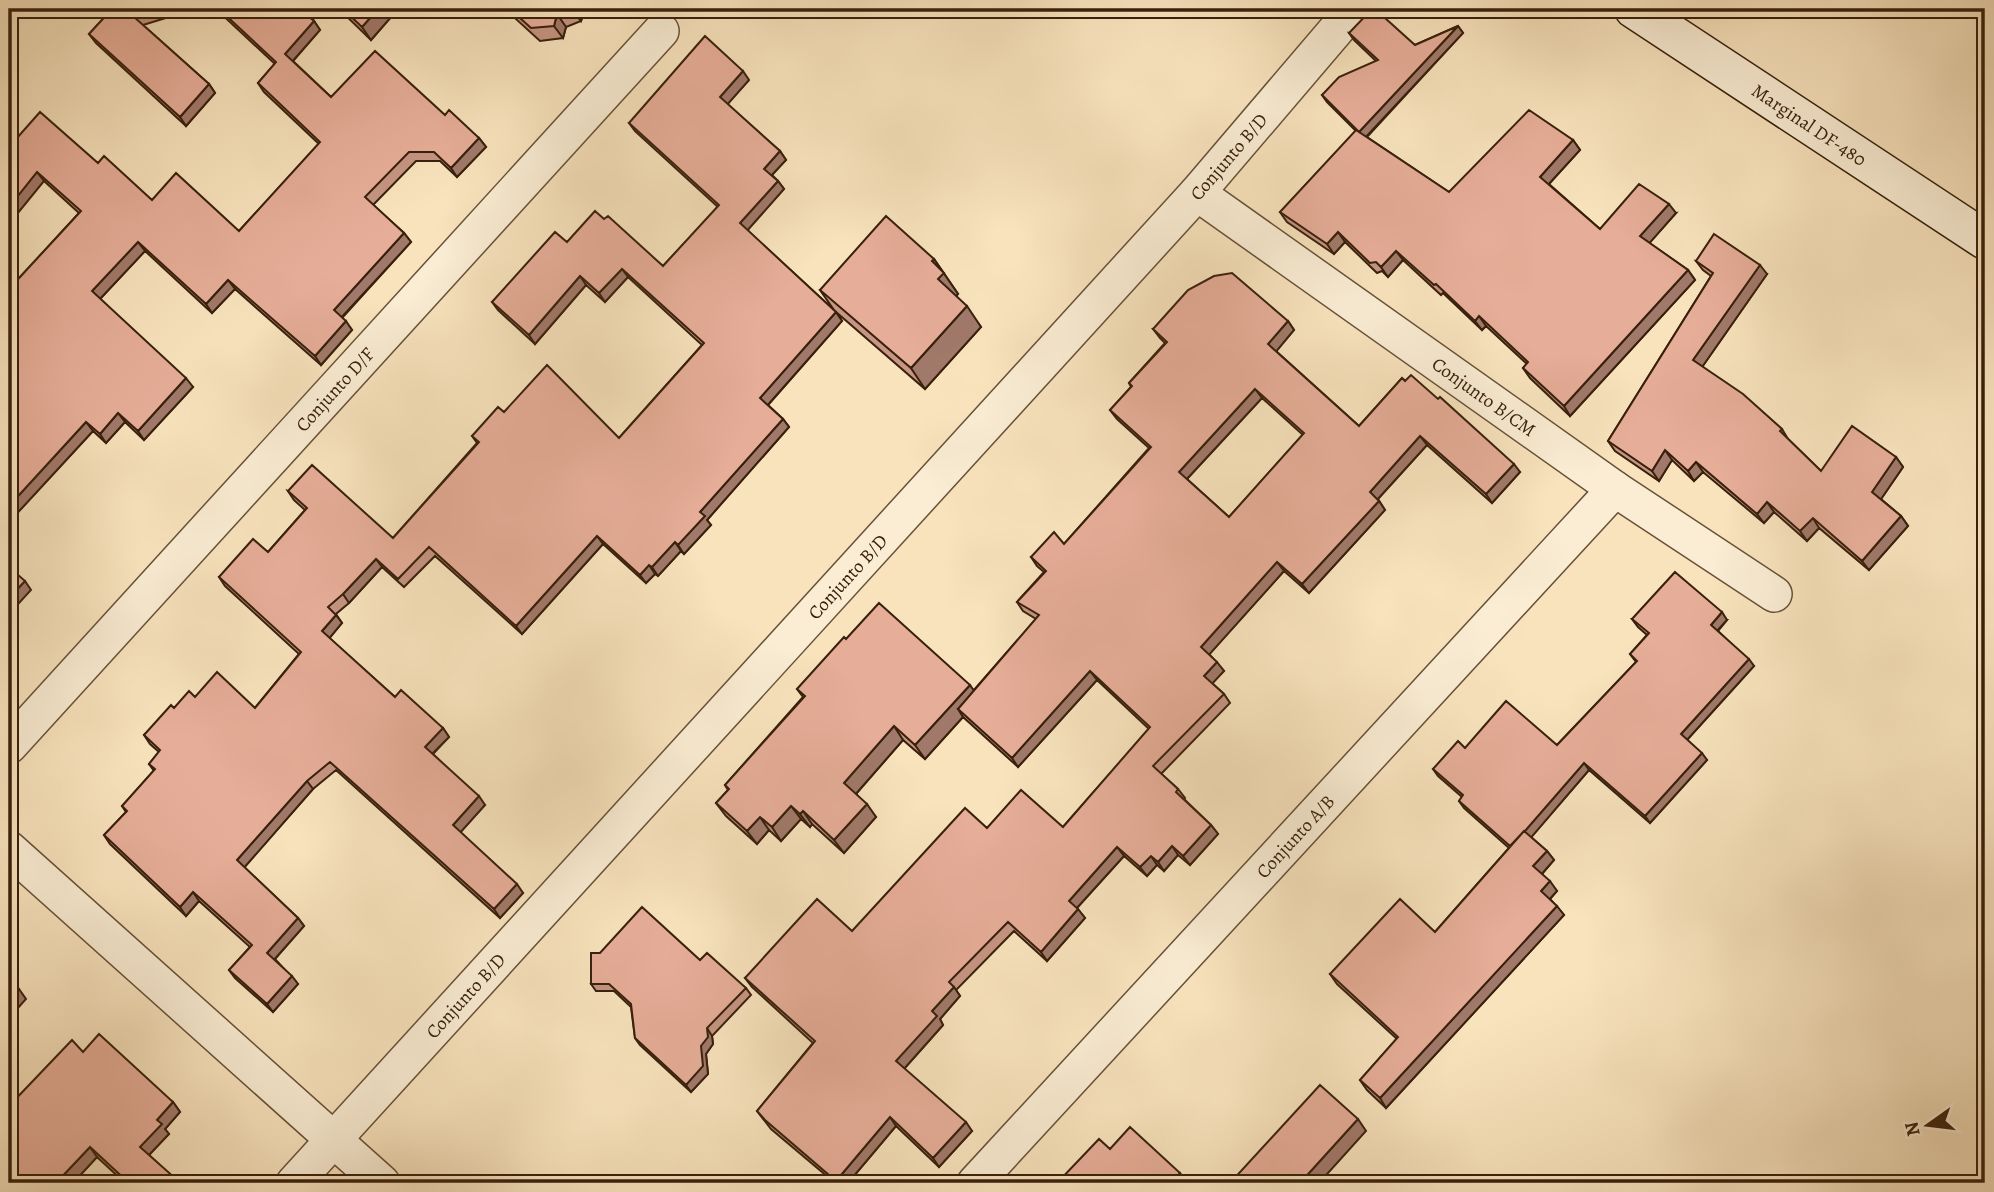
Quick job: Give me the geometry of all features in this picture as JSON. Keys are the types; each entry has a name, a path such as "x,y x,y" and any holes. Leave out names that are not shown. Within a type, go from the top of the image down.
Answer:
{"street":[{"name":"Conjunto B/D","path":"294,1183 1196,193 1354,9"},
{"name":"Marginal DF-480","path":"1634,9 1985,240"},
{"name":"Conjunto D/F","path":"9,746 661,31"},
{"name":"Conjunto B/CM","path":"1196,193 1615,489 1774,594"},
{"name":"Conjunto A/B","path":"975,1183 1615,489"},
{"path":"9,849 382,1183"}],"building":[{"path":"112,9 160,9 134,17 209,84 180,117 89,34"},
{"path":"219,9 300,9 314,21 285,54 331,97 375,51 445,115 449,110 479,138 451,168 434,152 409,152 365,197 404,233 334,310 346,321 315,356 228,280 206,304 138,242 92,291 186,378 138,431 118,413 100,434 86,422 9,506 9,289 81,211 37,172 9,207 9,147 40,112 98,163 104,156 152,200 176,173 239,231 320,142 258,83 276,62"},
{"path":"343,9 378,9 362,27"},
{"path":"510,9 572,9 557,14 554,26 531,28"},
{"path":"1372,9 1415,45 1458,26 1359,132 1322,95 1339,77 1378,60 1349,33"},
{"path":"705,36 743,71 720,97 780,151 764,169 778,181 740,223 836,312 760,398 783,419 700,512 705,516 678,545 675,542 652,567 649,565 640,575 597,536 516,626 429,547 398,579 376,559 328,607 336,615 322,631 395,697 401,690 443,728 425,747 479,796 453,825 517,884 494,909 330,762 307,781 237,860 298,918 267,953 292,976 267,1004 229,970 252,945 193,892 180,907 104,835 127,811 122,806 155,769 149,764 160,750 144,735 171,705 174,708 189,691 195,697 217,672 255,708 301,652 219,577 253,539 268,552 307,508 288,491 312,465 393,538 479,442 472,436 498,407 504,412 547,365 619,438 704,343 622,269 599,293 580,276 529,335 492,302 555,232 567,242 595,211 604,219 608,216 663,266 719,205 629,123"},
{"path":"1529,110 1573,140 1540,177 1600,229 1639,184 1669,204 1640,236 1688,270 1564,406 1523,368 1528,362 1479,316 1475,321 1396,251 1381,267 1376,262 1370,263 1338,232 1327,244 1280,212 1356,130 1449,192"},
{"path":"886,216 934,259 932,261 944,273 938,279 967,306 911,368 820,290"},
{"path":"1714,234 1760,265 1693,360 1743,394 1782,429 1780,431 1821,471 1852,426 1896,457 1872,492 1901,516 1862,561 1813,518 1800,531 1767,502 1757,514 1696,462 1688,471 1665,450 1652,471 1608,441 1713,273 1696,261"},
{"path":"1232,273 1288,321 1268,344 1359,426 1402,378 1405,381 1411,375 1438,399 1440,397 1514,464 1486,494 1420,436 1370,492 1379,501 1302,584 1277,562 1201,647 1217,662 1204,676 1224,694 1153,766 1211,825 1183,856 1172,846 1158,862 1151,856 1140,867 1117,847 1069,901 1078,909 1041,952 1008,922 949,982 954,987 932,1011 937,1016 896,1061 966,1122 933,1158 890,1117 836,1181 757,1111 815,1041 745,978 817,899 852,931 965,808 987,828 1021,790 1063,827 1150,727 1090,671 1012,758 958,709 1039,615 1017,602 1046,571 1031,557 1054,532 1064,544 1151,447 1110,410 1132,386 1129,383 1167,342 1153,329 1188,290 1214,276","holes":["1255,389 1304,433 1229,517 1179,472"]},
{"path":"9,567 25,581 9,598"},
{"path":"1675,572 1722,612 1711,625 1749,659 1681,734 1702,753 1645,816 1584,763 1510,846 1459,801 1463,795 1433,769 1458,741 1465,748 1506,701 1557,745 1637,661 1630,654 1649,633 1632,619"},
{"path":"879,603 970,685 915,745 894,726 844,783 867,804 834,840 803,811 800,814 791,806 772,827 760,817 747,831 716,803 729,789 725,785 805,696 797,689"},
{"path":"1524,831 1547,851 1533,866 1550,881 1541,891 1557,906 1380,1098 1360,1080 1398,1037 1330,974 1400,899 1435,932"},
{"path":"642,907 700,960 707,953 746,988 707,1028 708,1037 701,1046 703,1066 686,1085 635,1038 631,1004 609,984 591,984 591,953 600,953"},
{"path":"9,980 19,989 9,1000"},
{"path":"99,1034 173,1102 157,1120 162,1124 140,1147 176,1179 172,1183 129,1183 90,1147 56,1183 9,1183 9,1106 72,1040 83,1052"},
{"path":"1320,1085 1358,1119 1300,1183 1230,1183"},
{"path":"1130,1127 1180,1173 1171,1183 1057,1183 1099,1139 1110,1149"}]}
